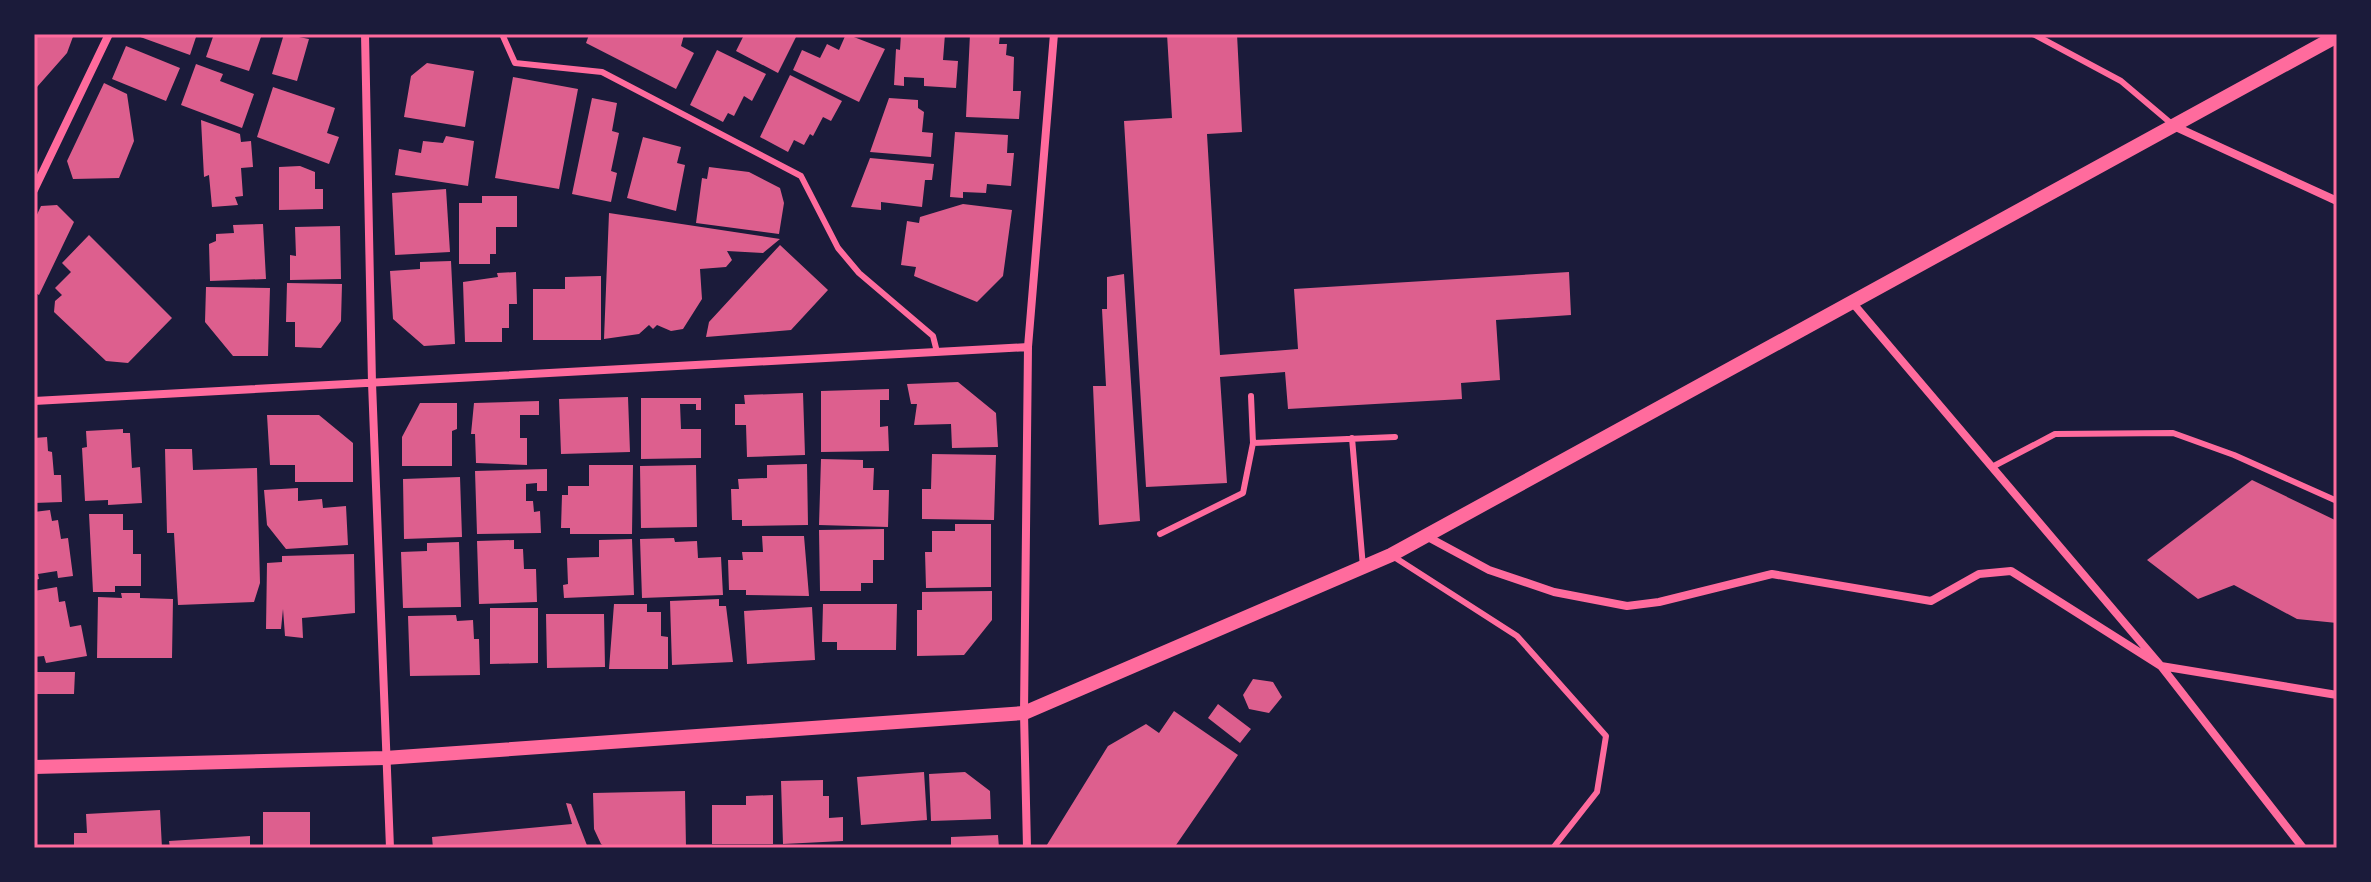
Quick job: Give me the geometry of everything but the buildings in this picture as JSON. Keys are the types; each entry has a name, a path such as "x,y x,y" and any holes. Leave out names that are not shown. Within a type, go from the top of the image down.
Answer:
{"street":[{"path":"34,190 109,34"},
{"path":"365,34 372,383 390,848"},
{"path":"1027,848 1024,713 1028,347 1054,34"},
{"path":"34,767 385,758 1024,713 1391,555 2337,36"},
{"path":"2176,127 2337,201"},
{"path":"1851,301 2161,666 2303,848"},
{"path":"34,401 1028,347"},
{"path":"1426,536 1489,570 1554,592 1627,606 1659,602 1772,574 1931,601 1979,574 2011,571 2161,666 2337,695"}],"lane":[{"path":"502,34 515,63 602,72 801,176 838,248 859,273 933,336 937,352"},
{"path":"2033,34 2121,81 2176,127"},
{"path":"1160,534 1243,493 1253,443 1251,396"},
{"path":"1992,467 2055,434 2173,433 2234,455 2337,501"},
{"path":"1253,443 1395,437"},
{"path":"1352,438 1363,567"},
{"path":"1391,555 1517,636 1606,736 1597,792 1553,848"}]}
